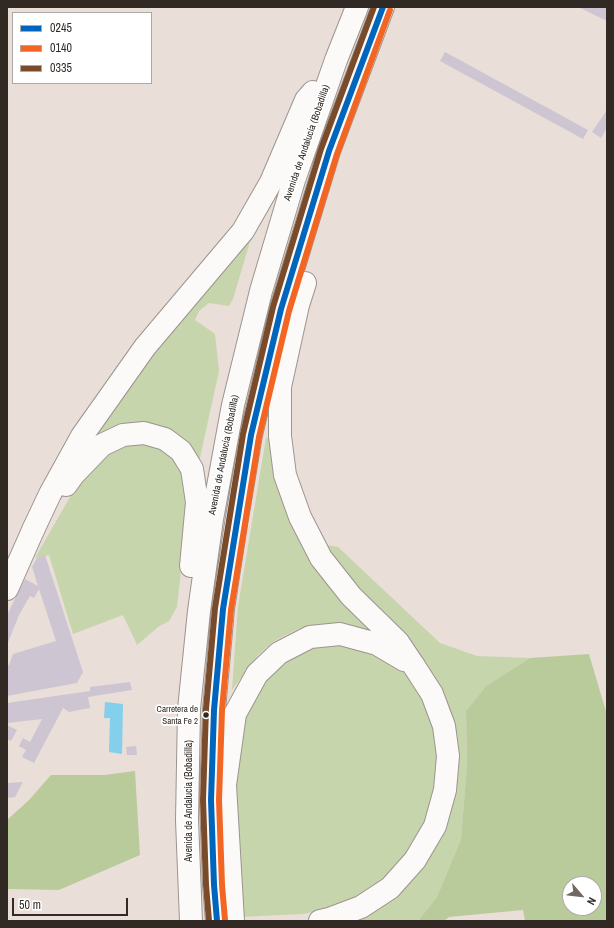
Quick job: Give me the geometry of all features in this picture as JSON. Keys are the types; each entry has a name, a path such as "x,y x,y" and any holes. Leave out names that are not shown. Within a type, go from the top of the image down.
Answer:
{"main road":[{"name":"Avenida de Andalucía (Bobadilla)","path":"191,921 187,820 189,709 199,612 212,519 233,405 261,291 294,180 336,60 357,7"},
{"path":"217,921 214,885 211,800 214,710 223,610 249,450 281,309 329,150 383,7"},
{"path":"320,921 361,907 390,888 416,860 435,826 445,790 448,756 444,726 432,694 398,642 351,596 322,558 300,517 285,475 280,436 280,387 298,305 343,155 386,33 391,7"},
{"path":"7,589 50,494 82,436 145,347 243,231 271,182 306,100 336,60"},
{"path":"34,528 74,474 102,445 123,435 144,433 165,439 181,451 192,469 198,502 186,612 189,709"},
{"path":"233,921 225,785 235,714 257,674 279,653 310,638 340,634 377,644 414,666"}],"green space":[{"path":"251,238 233,299 229,306 209,303 199,311 195,320 215,334 219,371 199,462 110,429 92,436 182,313"},
{"path":"266,438 271,438 273,463 369,626 367,632 325,624 298,629 274,641 258,655 232,690 238,607"},
{"path":"126,440 164,447 184,471 188,508 177,607 169,621 158,627 137,645 123,615 73,634 49,555 35,558 82,476 98,457"},
{"path":"327,545 338,547 440,643 477,656 530,658 486,686 466,711 467,765 461,839 437,897 418,921 360,921 395,896 418,871 454,733 445,694 408,642 326,554"},
{"path":"340,641 391,659 410,677 423,698 432,722 437,746 437,770 433,796 425,822 412,847 396,868 376,885 355,898 332,908 303,914 240,917 235,827 237,754 242,717 260,679 311,644"},
{"path":"589,654 607,715 607,921 525,921 523,910 449,917 444,921 418,921 437,897 461,839 467,765 466,711 486,686 530,658"},
{"path":"135,771 140,855 59,890 7,889 7,820 29,800 51,775 104,775"}],"water":[{"path":"105,702 123,704 122,754 109,752 110,718 104,718"}],"building":[{"path":"578,7 607,7 607,21"},
{"path":"445,52 588,130 583,139 440,61"},
{"path":"607,110 607,128 601,138 592,132"},
{"path":"45,555 83,672 77,683 7,696 7,665 9,665 13,654 56,641 39,589 34,598 30,596 19,615 7,645 7,615 25,579 38,586 32,567 37,558"},
{"path":"130,682 132,690 88,697 90,708 69,712 63,708 34,763 22,757 26,750 19,746 23,738 30,742 42,719 7,723 7,703 90,691 90,687"},
{"path":"7,725 17,730 11,741 7,739"},
{"path":"136,746 137,755 127,755 126,747"},
{"path":"23,782 15,797 7,798 7,783"}],"transit line":[{"name":"0335","path":"209,921 206,885 203,800 206,709 215,608 243,434 273,307 321,149 374,7"},
{"name":"0245","path":"217,921 214,885 211,800 214,710 223,609 251,435 281,309 329,151 383,7"},
{"name":"0140","path":"225,920 222,885 219,800 222,710 231,610 259,437 289,311 337,154 390,10"}],"place":[{"name":"Carretera de Santa Fe 2","path":"206,715"}]}
